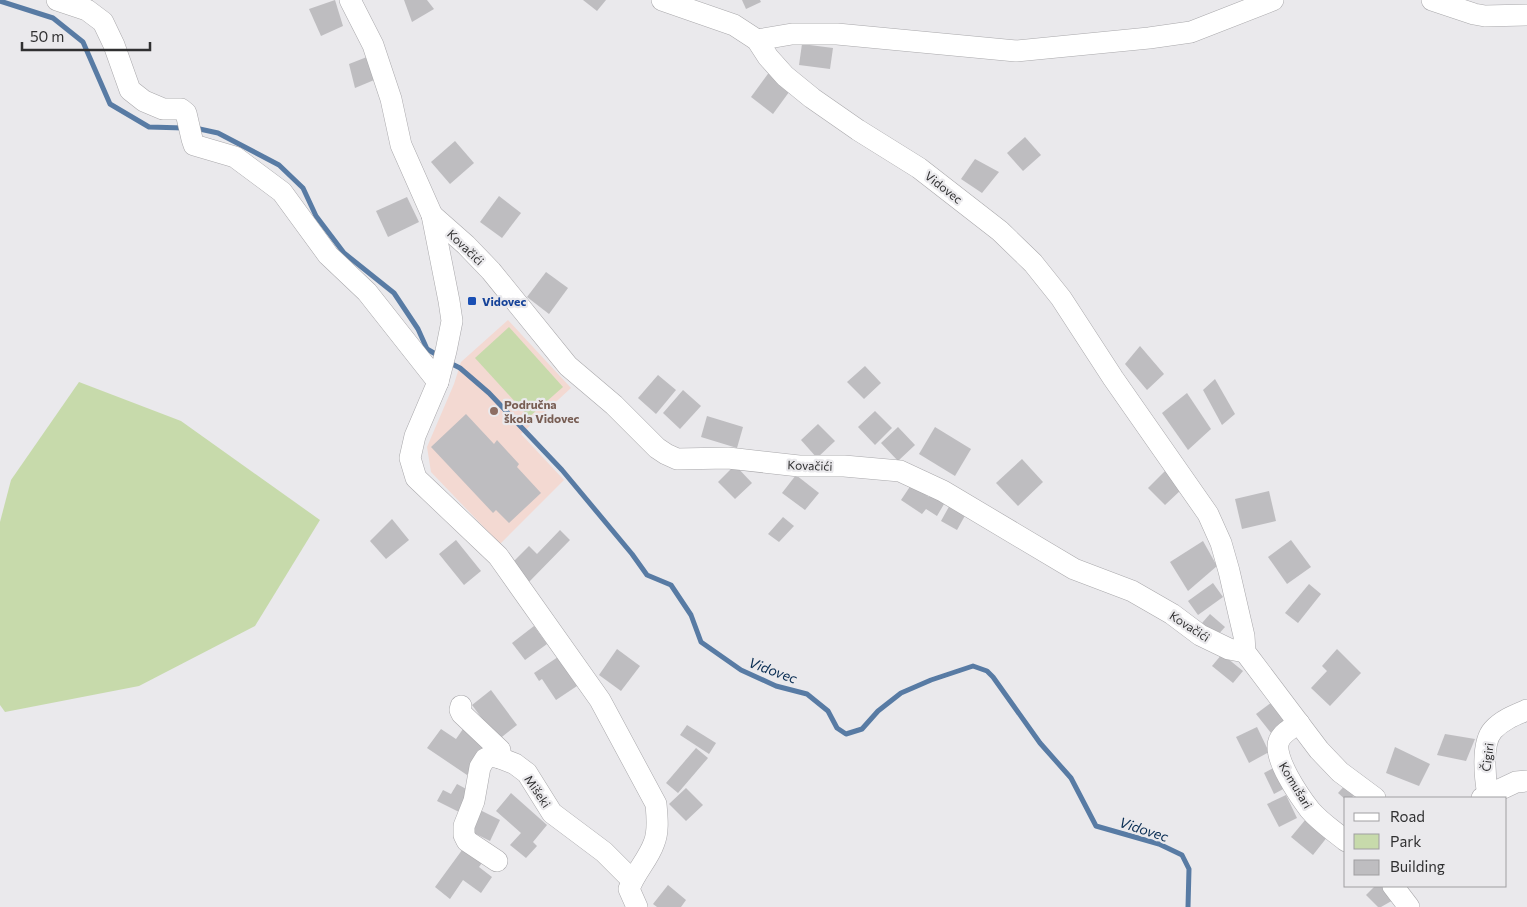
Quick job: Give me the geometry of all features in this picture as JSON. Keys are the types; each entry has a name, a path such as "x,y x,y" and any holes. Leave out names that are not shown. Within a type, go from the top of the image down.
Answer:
{"street":[{"path":"57,0 87,10 103,22 114,45 130,90 144,101 163,108 181,109 186,113 194,145 235,157 282,192 328,255 442,366"},
{"path":"350,0 373,45 392,100 401,144 432,215 452,321 442,366 415,436 410,458 416,478 498,556 600,700 656,804 658,821 655,843 632,880 629,889 637,907"},
{"path":"662,0 734,25 758,40 792,34 837,34 1016,51 1149,38 1190,32 1273,0"},
{"path":"1432,0 1480,15 1527,15"},
{"name":"Vidovec","path":"758,40 768,58 785,76 812,98 919,168 1000,231 1032,263 1061,298 1113,378 1208,514 1221,543 1229,571 1244,636 1245,652"},
{"name":"Kovačići","path":"432,215 491,271 568,366 614,406 657,448 666,454 677,459 728,458 799,466 844,466 900,471 943,491 1074,569 1132,591 1172,614 1200,635 1229,649 1245,652"},
{"path":"1245,652 1319,750 1340,772 1374,797"},
{"path":"460,706 462,714 500,750 500,758 491,756 485,759 480,767 474,801 464,826 464,835 467,840 497,861"},
{"name":"Čigiri","path":"1485,797 1485,752 1492,731 1503,721 1527,710"},
{"name":"Komušari","path":"1299,723 1285,733 1279,741 1278,755 1287,774 1310,810 1344,839"},
{"name":"Mišeki","path":"500,758 515,764 527,773 552,812 604,852 632,880"},
{"path":"1485,797 1516,782 1527,781"},
{"path":"1394,887 1409,907"}],"shaded area":[{"name":"Područna škola Vidovec","path":"508,320 571,388 521,434 564,480 500,544 431,472 427,447 454,384 461,362"}],"green space":[{"path":"509,327 563,387 529,417 475,358"},
{"path":"79,382 181,421 320,520 255,626 139,686 5,712 0,705 0,522 11,480"}],"building":[{"path":"335,0 343,26 321,36 309,9"},
{"path":"404,0 427,0 434,9 412,22"},
{"path":"583,0 606,0 597,11"},
{"path":"742,0 760,0 761,2 746,9"},
{"path":"802,44 833,48 830,69 799,65"},
{"path":"372,55 379,78 355,88 349,64"},
{"path":"770,71 792,88 773,114 751,97"},
{"path":"1025,137 1041,155 1023,171 1007,153"},
{"path":"455,141 474,163 450,184 431,162"},
{"path":"975,159 999,172 982,193 961,179"},
{"path":"499,196 521,213 502,238 480,222"},
{"path":"407,197 419,222 388,237 376,211"},
{"path":"546,272 568,288 549,314 527,297"},
{"path":"1140,346 1164,374 1147,390 1125,364"},
{"path":"865,366 881,383 864,399 847,382"},
{"path":"658,375 676,390 656,414 638,398"},
{"path":"1215,379 1235,414 1222,425 1203,390"},
{"path":"683,390 701,406 680,429 663,413"},
{"path":"1187,393 1211,429 1188,450 1162,413"},
{"path":"875,411 892,428 875,445 858,427"},
{"path":"466,414 494,444 497,440 519,464 517,467 541,493 509,523 496,510 493,513 431,447"},
{"path":"707,416 743,427 737,448 701,437"},
{"path":"818,424 835,441 817,458 801,440"},
{"path":"898,427 915,445 898,461 881,443"},
{"path":"935,427 971,449 955,476 919,454"},
{"path":"1022,459 1043,482 1018,506 996,483"},
{"path":"735,465 752,483 735,499 718,482"},
{"path":"1165,471 1182,489 1165,505 1148,488"},
{"path":"796,475 819,493 805,510 782,493"},
{"path":"911,485 929,497 932,491 947,499 937,516 926,509 922,514 901,500"},
{"path":"1269,491 1276,521 1242,529 1235,499"},
{"path":"951,503 967,512 957,530 941,521"},
{"path":"783,517 794,526 779,542 768,534"},
{"path":"392,519 409,540 386,559 370,541"},
{"path":"560,530 570,540 528,583 510,565 529,546 537,554"},
{"path":"456,540 481,571 464,585 439,554"},
{"path":"1291,540 1311,567 1287,584 1268,557"},
{"path":"1203,541 1217,566 1188,591 1170,562"},
{"path":"1213,583 1223,597 1198,615 1188,601"},
{"path":"1309,584 1321,594 1298,623 1285,613"},
{"path":"1210,614 1225,627 1216,637 1202,623"},
{"path":"534,626 547,644 525,660 512,643"},
{"path":"617,649 640,666 621,691 599,675"},
{"path":"1337,649 1361,673 1330,706 1311,688 1327,671 1322,666"},
{"path":"1222,654 1243,671 1233,683 1212,666"},
{"path":"558,657 577,686 556,700 542,679 539,681 534,673"},
{"path":"491,690 517,725 498,740 472,705"},
{"path":"1272,702 1287,721 1271,733 1256,714"},
{"path":"687,725 716,743 709,754 680,735"},
{"path":"1257,727 1269,752 1249,763 1236,737"},
{"path":"441,729 456,739 463,729 487,746 467,775 427,748"},
{"path":"1445,734 1475,739 1466,761 1437,755"},
{"path":"1395,747 1430,764 1419,786 1386,773"},
{"path":"696,748 708,758 678,793 666,783"},
{"path":"1277,766 1287,787 1274,794 1264,773"},
{"path":"1347,783 1357,792 1352,797 1344,798 1338,793"},
{"path":"457,784 470,791 459,812 437,801 443,790 451,794"},
{"path":"686,788 703,805 686,821 669,804"},
{"path":"511,793 547,825 533,842 537,846 526,858 510,845 521,833 496,811"},
{"path":"1286,795 1297,818 1279,827 1267,804"},
{"path":"478,809 500,820 490,841 468,830"},
{"path":"1306,819 1328,836 1313,855 1291,837"},
{"path":"465,846 484,860 479,867 492,877 481,893 463,880 450,899 435,887"},
{"path":"668,885 686,900 681,907 657,907 653,904"},
{"path":"1374,887 1384,887 1395,899 1378,907 1366,895"}],"waterway":[{"name":"Vidovec","path":"0,1 53,18 83,42 110,104 149,127 184,128"},
{"name":"Vidovec","path":"195,128 218,133 279,165 303,188 316,216 344,253 394,293 418,329 427,349 439,356"},
{"name":"Vidovec","path":"448,362 460,368 489,393 562,470 632,554 647,575 671,585 691,615 701,642 741,670 776,686 807,694 828,711 837,728 846,734 862,729 878,711 901,693 931,680 973,666 987,671 1040,743 1071,778 1096,826 1159,844 1182,855 1189,869 1188,907"}],"place":[{"name":"Vidovec","path":"472,301"},
{"name":"Područna škola Vidovec","path":"494,411"}]}
